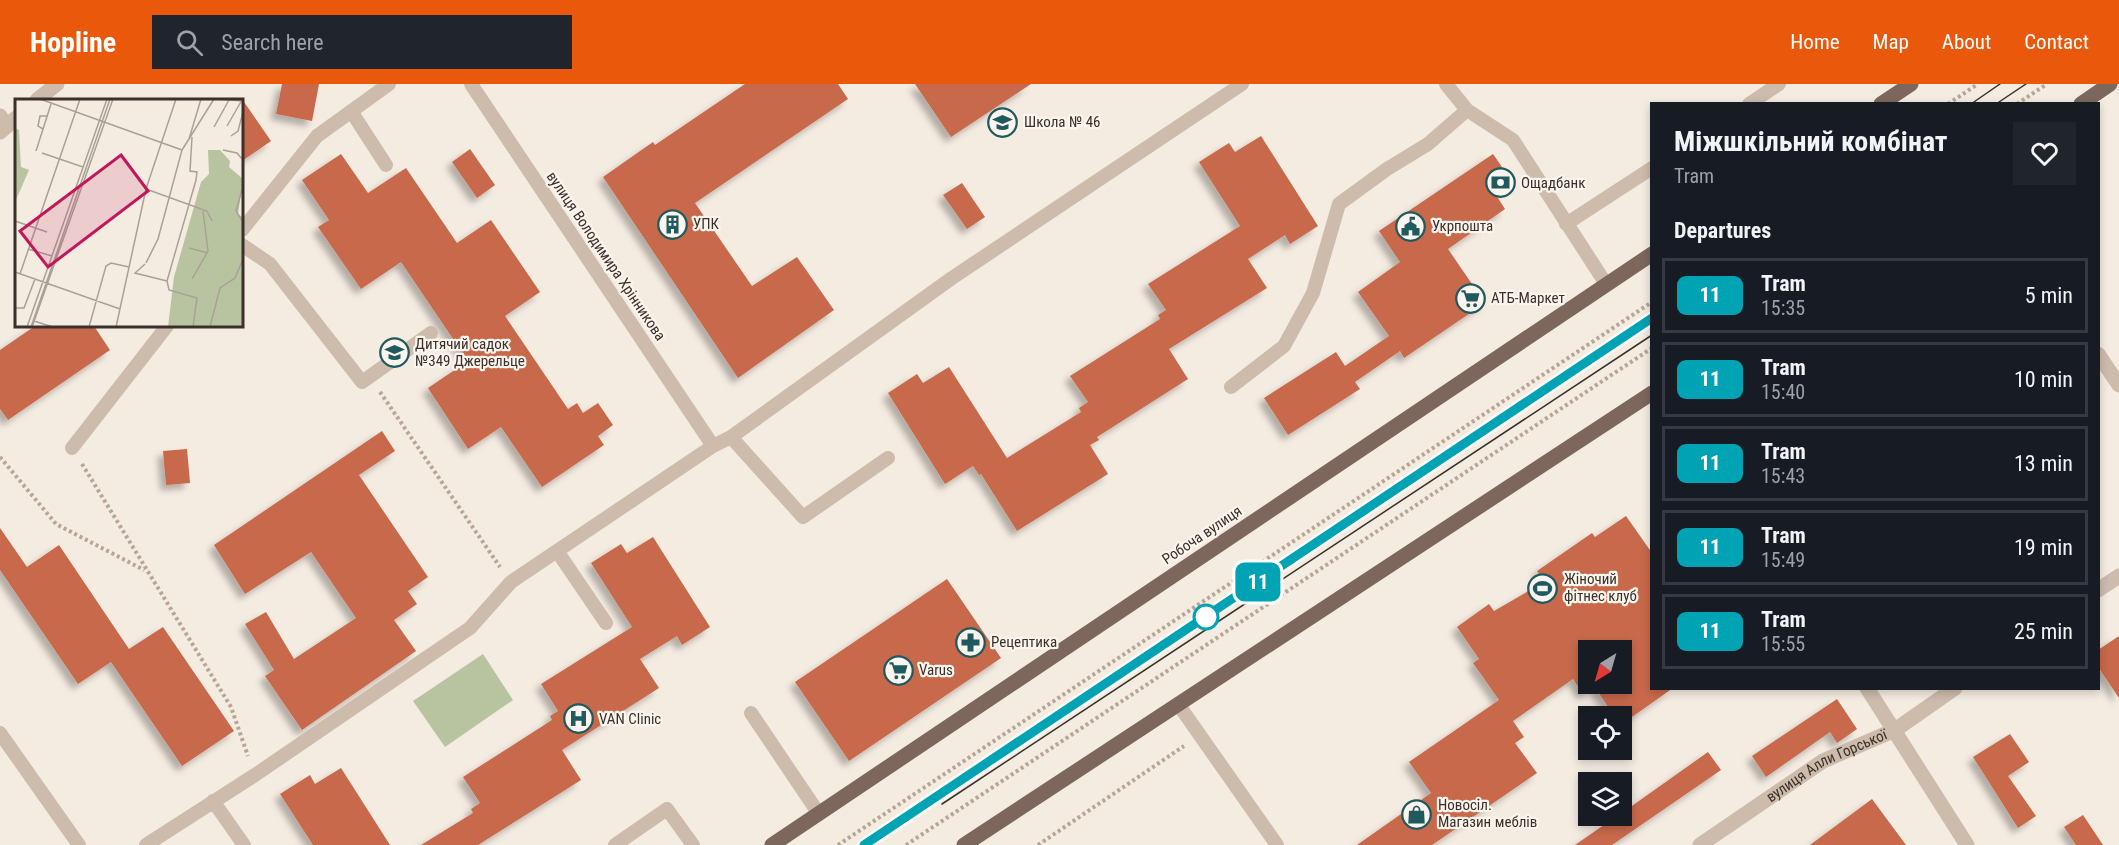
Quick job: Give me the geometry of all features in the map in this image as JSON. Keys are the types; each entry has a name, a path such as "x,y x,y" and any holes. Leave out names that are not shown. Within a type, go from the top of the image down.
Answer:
{"main road":[{"path":"1884,102 1911,84"},
{"path":"2084,102 2110,84"},
{"name":"Робоча вулиця","path":"772,845 1650,255"},
{"path":"964,845 1650,394"}],"street":[{"path":"39,99 57,84"},
{"path":"2100,357 2119,385"},
{"path":"2100,589 2119,576"},
{"path":"1868,690 1967,845"},
{"name":"вулиця Алли Горської","path":"1700,845 1823,761 1895,730 1952,690"}],"lane":[{"path":"243,229 317,136 389,84"},
{"name":"вулиця Володимира Хрінникова","path":"471,84 713,446"},
{"path":"146,845 255,775 470,628 511,582 713,446 731,437 952,278 1242,84"},
{"path":"1446,84 1467,110 1513,140 1606,284"},
{"path":"1752,102 1779,84"},
{"path":"1231,387 1284,346 1313,293 1340,204 1387,169 1428,144 1467,110"},
{"path":"351,111 386,165"},
{"path":"1566,224 1650,169"},
{"path":"243,246 270,264 362,382 430,333"},
{"path":"72,448 166,327"},
{"path":"731,437 803,517 888,458"},
{"path":"557,551 606,623"},
{"path":"1178,704 1278,845"},
{"path":"751,713 819,814"},
{"path":"0,733 79,845"},
{"path":"213,801 244,845"},
{"path":"615,845 667,809 693,845"}],"path":[{"path":"1951,102 1978,84"},
{"path":"2020,102 2047,84"},
{"path":"838,845 1650,303"},
{"path":"906,845 1650,349"},
{"path":"369,377 511,582"},
{"path":"72,448 144,570 231,707 255,775"},
{"path":"0,457 56,524 144,570"},
{"path":"1038,845 1200,735"}],"green space":[{"path":"483,654 513,700 445,747 413,701"}],"building":[{"path":"282,84 319,84 312,121 276,114"},
{"name":"УПК","path":"745,84 838,84 848,99 695,203 752,286 797,257 834,310 738,378 603,177 653,142 655,145"},
{"path":"915,84 1031,84 951,137"},
{"path":"243,100 271,141 243,160"},
{"path":"1261,136 1318,226 1290,244 1285,235 1248,259 1267,288 1169,349 1188,379 1097,437 1099,440 1090,445 1108,474 1017,531 981,474 979,475 973,466 945,484 888,393 917,374 923,383 949,367 1007,458 1081,412 1079,408 1088,402 1070,376 1160,319 1158,315 1166,310 1148,284 1240,226 1199,162 1229,143 1235,152"},
{"path":"470,149 495,185 477,198 452,162"},
{"path":"341,154 368,193 406,168 457,243 491,220 540,292 505,316 568,409 577,403 583,413 598,403 613,425 598,436 604,445 542,487 501,427 468,449 428,388 468,361 401,262 361,289 318,227 329,220 302,180"},
{"path":"1493,154 1513,183 1496,195 1505,209 1448,249 1485,303 1404,358 1400,351 1355,382 1360,389 1288,435 1264,398 1336,352 1345,366 1389,336 1358,292 1400,262 1379,231"},
{"path":"962,183 985,217 967,229 943,195"},
{"path":"34,327 95,327 110,350 8,420 0,409 0,350"},
{"path":"382,431 395,451 359,475 428,577 408,591 417,604 394,620 416,651 302,730 265,676 274,670 245,624 266,612 294,659 356,618 311,552 245,594 214,545"},
{"path":"187,449 190,483 166,485 163,451"},
{"path":"1626,516 1650,550 1650,690 1670,690 1632,717 1632,706 1608,706 1599,694 1632,694 1632,640 1578,640 1578,686 1573,679 1513,721 1524,737 1515,743 1537,773 1432,845 1357,845 1431,793 1409,762 1499,700 1473,663 1479,659 1457,627 1489,604 1494,611 1544,582 1537,571 1592,533 1595,537"},
{"path":"0,528 27,567 59,545 129,649 163,627 234,731 182,766 111,662 78,684 0,570"},
{"path":"653,537 710,627 682,645 677,636 640,659 659,688 562,750 581,780 478,845 421,845 473,813 471,809 480,803 463,777 552,720 550,716 558,711 541,684 632,627 591,563 621,544 627,553"},
{"name":"Varus","path":"947,579 1001,658 849,761 795,682"},
{"path":"2119,636 2119,698 2100,670 2100,649"},
{"path":"1837,699 1857,729 1837,743 1830,732 1766,777 1752,756"},
{"path":"2010,734 2029,762 2008,776 2036,816 2018,828 1973,757"},
{"path":"1708,752 1721,770 1612,845 1575,845 1603,826 1632,826 1632,806"},
{"path":"341,768 390,845 313,845 280,794 310,775 315,784"},
{"path":"1872,799 1906,845 1810,845"},
{"path":"2083,815 2103,845 2076,845 2064,827"}],"tram line":[{"path":"1974,102 2000,84"},
{"path":"1999,102 2026,84"},
{"path":"864,845 1650,319"},
{"name":"11","path":"864,845 1650,319"},
{"path":"942,804 1650,336"}],"place":[{"name":"Школа № 46","path":"1003,122"},
{"name":"Ощадбанк","path":"1500,183"},
{"name":"УПК","path":"672,224"},
{"name":"Укрпошта","path":"1411,226"},
{"name":"АТБ-Маркет","path":"1470,298"},
{"name":"Дитячий садок №349 Джерельце","path":"394,353"},
{"name":"Жіночий фітнес клуб","path":"1543,588"},
{"name":"Рецептика","path":"970,642"},
{"name":"Varus","path":"898,670"},
{"name":"VAN Clinic","path":"578,719"},
{"name":"Новосіл. Магазин меблів","path":"1417,814"}]}
